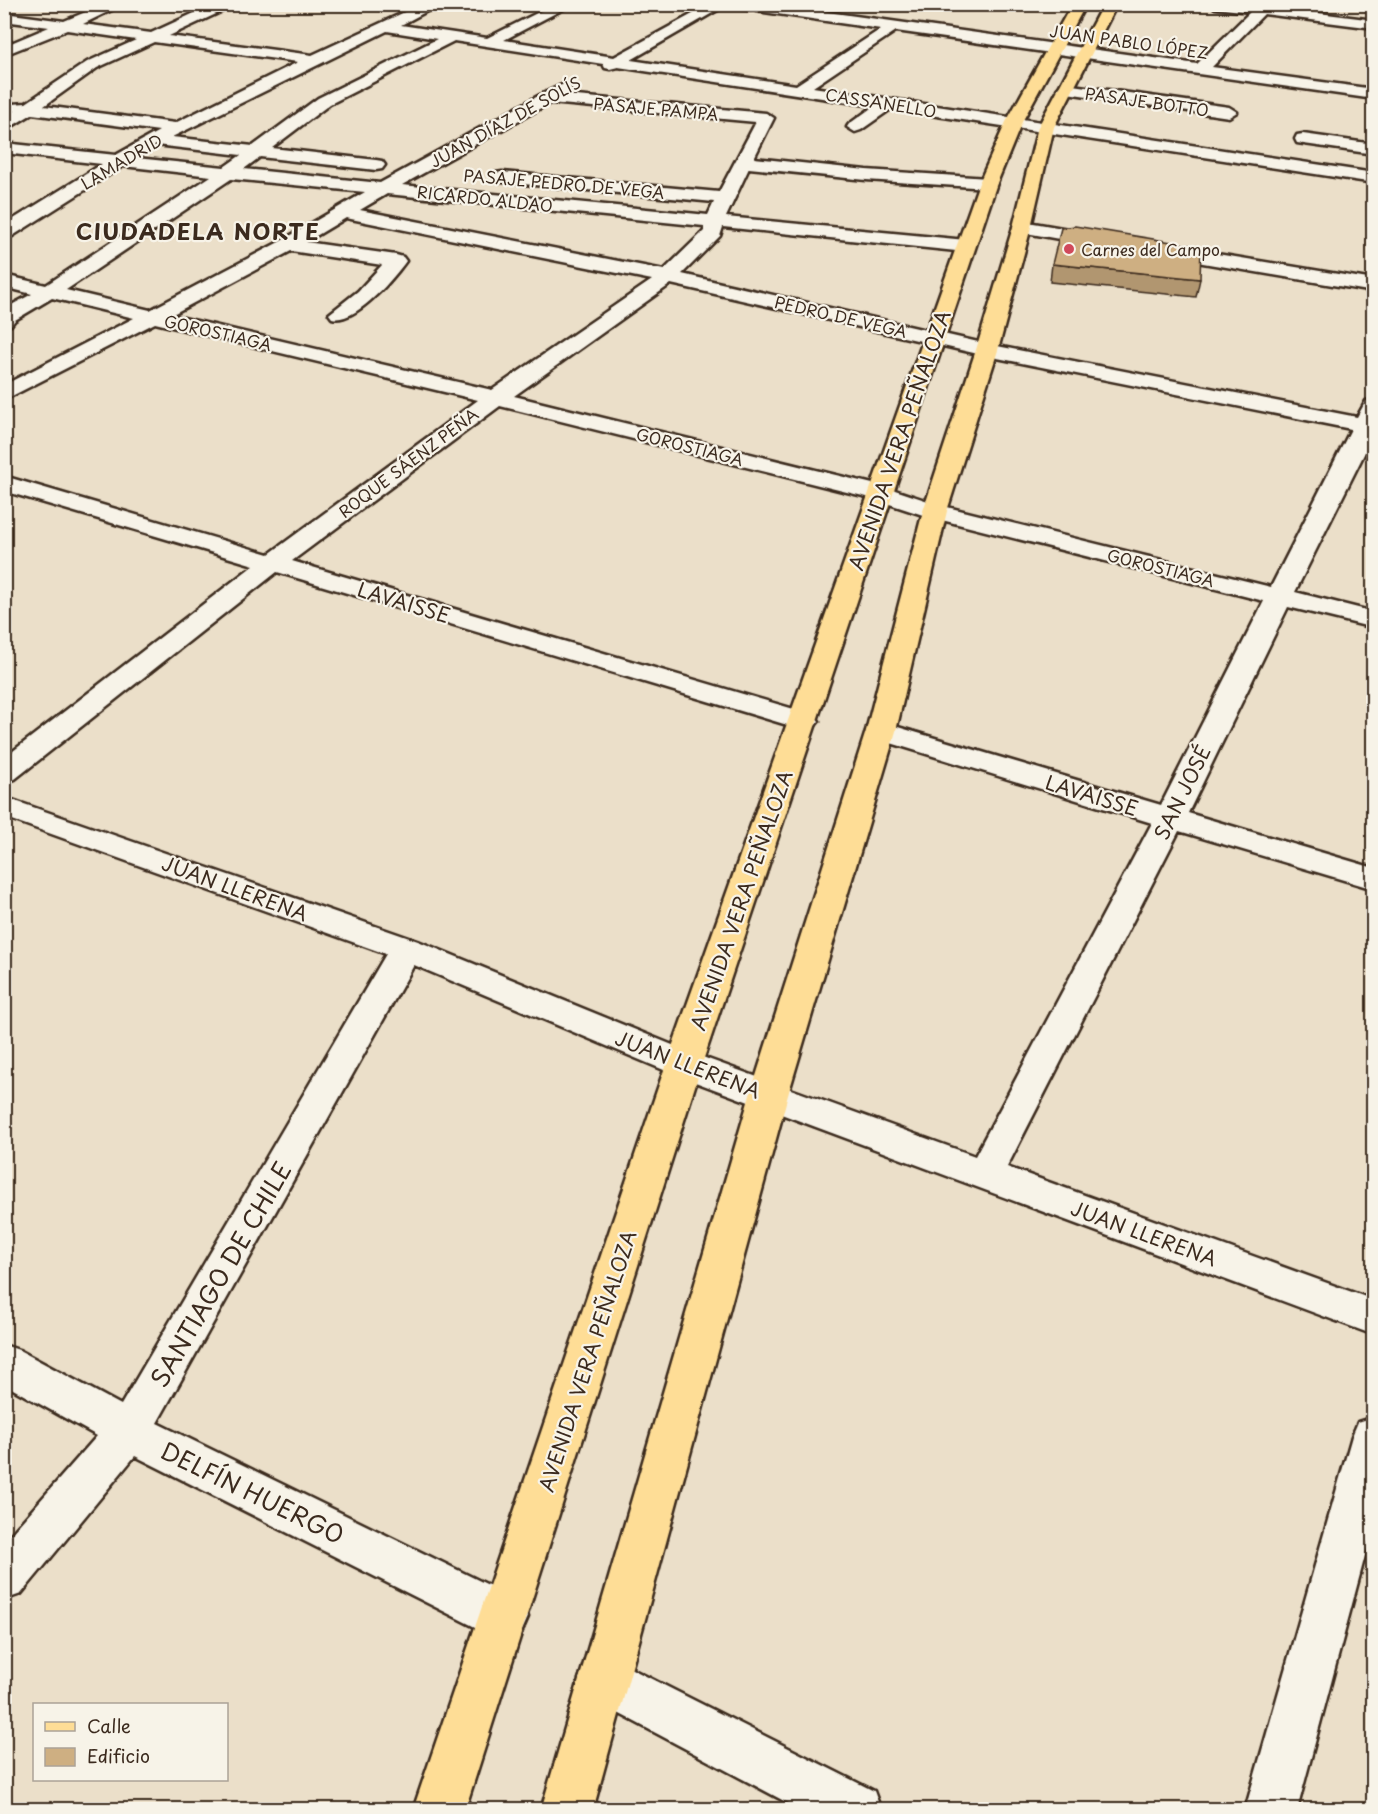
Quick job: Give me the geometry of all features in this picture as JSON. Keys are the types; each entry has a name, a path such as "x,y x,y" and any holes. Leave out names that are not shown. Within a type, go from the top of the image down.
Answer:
{"main road":[{"name":"AVENIDA VERA PEÑALOZA","path":"567,1809 769,1095 880,731 935,511 987,350 1022,227 1030,125 1065,89 1069,51 1079,4"},
{"name":"AVENIDA VERA PEÑALOZA","path":"439,1809 684,1064 988,183 1030,125 1069,51 1110,4"}],"street":[{"path":"4,51 118,4"},
{"name":"LAMADRID","path":"241,96 290,57 402,4"},
{"path":"490,42 567,4"},
{"name":"JUAN DÍAZ DE SOLÍS","path":"4,394 288,244 546,98 722,4"},
{"name":"JUAN PABLO LÓPEZ","path":"737,4 1374,93"},
{"path":"1215,4 1264,7 1374,24"},
{"path":"4,126 92,65 224,5"},
{"name":"LAMADRID","path":"4,233 153,140 314,60 388,27 426,5"},
{"path":"1201,69 1264,7"},
{"path":"4,17 314,60"},
{"path":"799,90 894,26"},
{"name":"CASSANELLO","path":"388,27 1374,178"},
{"path":"4,321 7,315 50,292 228,173 324,101 454,36"},
{"name":"PASAJE BOTTO","path":"1065,89 1229,112"},
{"name":"PASAJE PAMPA","path":"546,98 766,118"},
{"path":"855,127 887,104"},
{"path":"4,105 177,128"},
{"name":"ROQUE SÁENZ PEÑA","path":"4,773 273,562 495,398 668,277 713,232 714,222 725,198 766,118"},
{"path":"1303,139 1374,149"},
{"name":"PASAJE PEDRO DE VEGA","path":"153,140 453,173"},
{"name":"RICARDO ALDAO","path":"4,148 228,173 966,246"},
{"path":"745,162 842,173 988,183"},
{"name":"PASAJE PEDRO DE VEGA","path":"489,176 725,198"},
{"name":"PEDRO DE VEGA","path":"344,212 668,277 934,336 987,350 1371,419"},
{"path":"1022,227 1116,243"},
{"path":"288,244 396,261 365,295 339,314"},
{"path":"1139,247 1374,286"},
{"name":"GOROSTIAGA","path":"4,281 880,493 935,511 1374,620"},
{"name":"SAN JOSÉ","path":"984,1175 1170,819 1278,597 1371,419"},
{"name":"LAVAISSE","path":"4,483 804,721"},
{"name":"LAVAISSE","path":"880,731 1374,879"},
{"name":"JUAN LLERENA","path":"4,806 406,949 684,1064 1374,1318"},
{"name":"SANTIAGO DE CHILE","path":"4,1578 129,1431 406,949"},
{"name":"DELFÍN HUERGO","path":"4,1363 129,1431 504,1617"},
{"path":"1271,1809 1374,1436"},
{"path":"604,1679 855,1809"}],"building":[{"path":"1075,226 1201,247 1200,279 1052,264 1061,228"}],"place":[{"name":"Carnes del Campo","path":"1069,249"}],"district":[{"name":"CIUDADELA NORTE","path":"198,230"}]}
